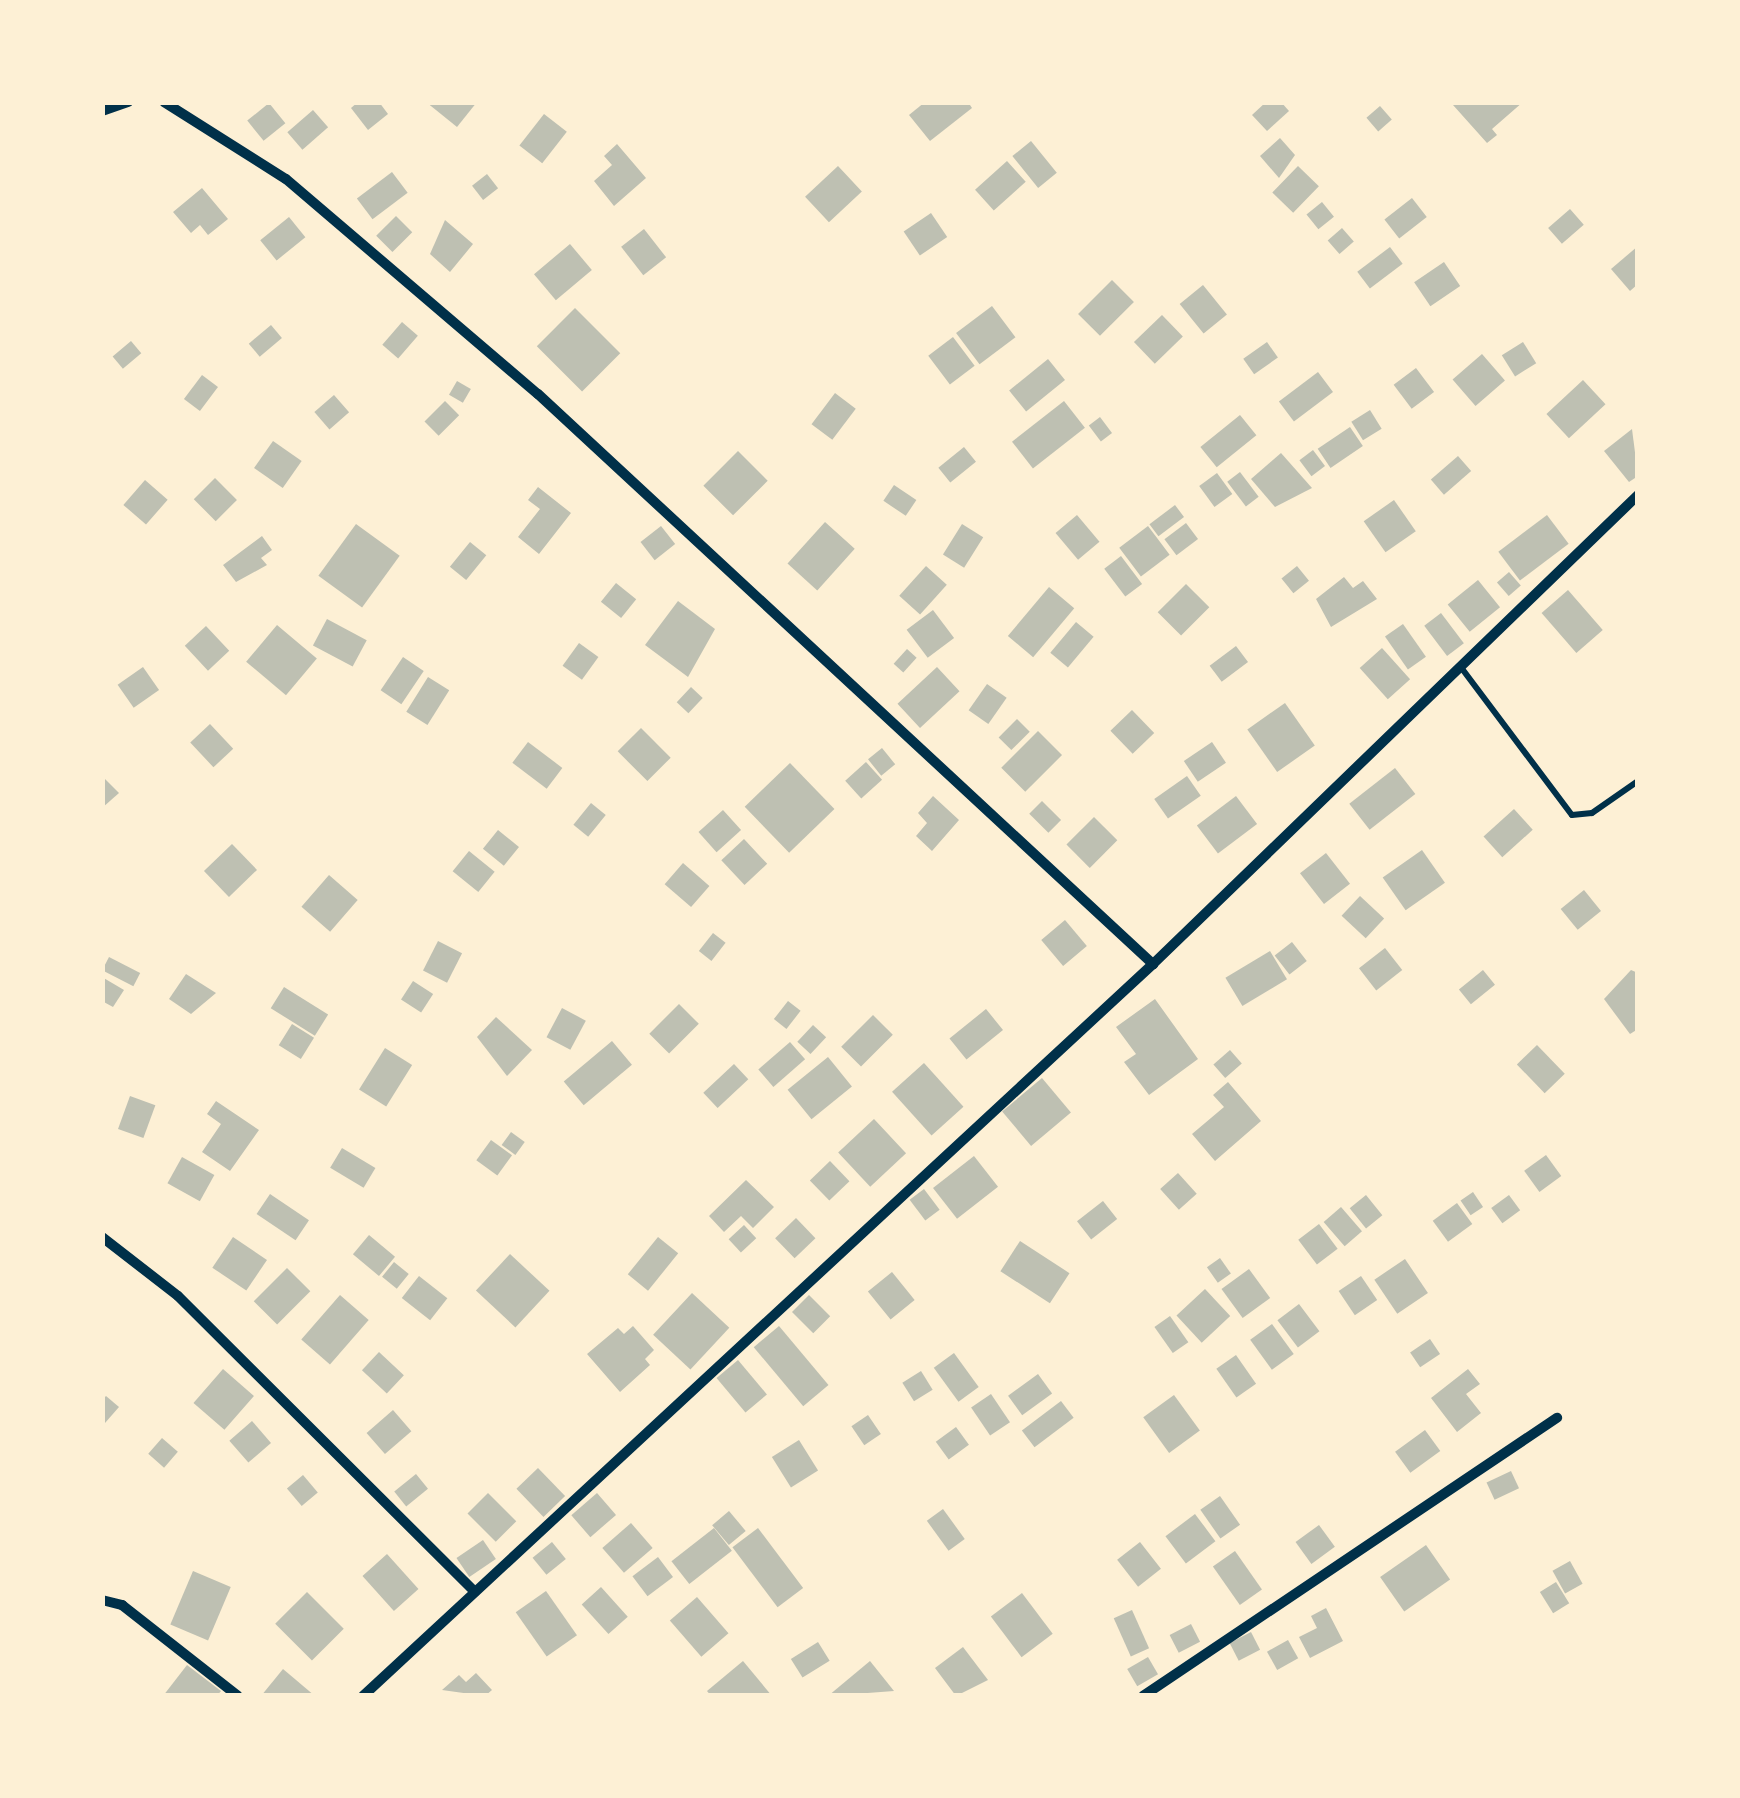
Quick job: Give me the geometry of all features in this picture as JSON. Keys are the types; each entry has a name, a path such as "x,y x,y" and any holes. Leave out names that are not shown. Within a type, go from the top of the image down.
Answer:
{"street":[{"path":"102,111 128,102"},
{"path":"164,102 286,179 538,394 1153,964"},
{"path":"363,1696 1153,964 1638,495"},
{"path":"102,1237 178,1296 474,1592"},
{"path":"1142,1696 1557,1418"},
{"path":"102,1600 122,1605 238,1696"}],"lane":[{"path":"1460,665 1572,814 1592,813 1638,781"}],"building":[{"path":"358,102 379,102 388,114 368,130 351,108"},
{"path":"426,102 477,102 457,127"},
{"path":"925,102 968,102 972,108 930,141 909,115"},
{"path":"1266,102 1281,102 1289,111 1267,131 1252,115"},
{"path":"1523,102 1492,129 1497,135 1487,143 1453,105"},
{"path":"269,103 285,123 264,141 247,121"},
{"path":"1380,106 1392,120 1378,131 1366,118"},
{"path":"313,110 328,127 302,150 287,132"},
{"path":"544,114 567,132 542,163 519,146"},
{"path":"1280,138 1295,155 1279,178 1260,156"},
{"path":"1031,141 1057,173 1038,188 1012,156"},
{"path":"617,144 646,178 614,206 594,181 612,165 604,156"},
{"path":"1007,161 1026,182 994,211 975,190"},
{"path":"838,166 862,192 829,222 805,197"},
{"path":"1298,166 1319,186 1293,213 1272,193"},
{"path":"392,172 408,193 373,219 357,198"},
{"path":"487,174 498,188 483,200 472,186"},
{"path":"202,188 228,219 208,235 200,225 191,233 173,212"},
{"path":"1412,198 1427,217 1399,238 1384,220"},
{"path":"1322,202 1334,217 1318,229 1306,215"},
{"path":"1570,209 1584,225 1562,244 1548,228"},
{"path":"931,213 947,237 920,255 904,231"},
{"path":"396,216 412,232 392,252 376,236"},
{"path":"289,217 305,237 277,260 260,240"},
{"path":"445,220 473,244 450,272 430,254"},
{"path":"1342,228 1354,242 1339,254 1328,240"},
{"path":"644,229 666,257 643,275 621,247"},
{"path":"570,244 592,270 556,300 534,274"},
{"path":"1638,246 1638,284 1630,291 1611,269"},
{"path":"1390,247 1403,264 1370,288 1357,272"},
{"path":"1444,262 1460,286 1430,306 1414,282"},
{"path":"1112,280 1134,302 1100,336 1078,314"},
{"path":"1203,285 1227,315 1204,333 1180,304"},
{"path":"992,306 1015,337 980,364 956,333"},
{"path":"575,308 620,353 582,391 537,346"},
{"path":"1162,315 1183,337 1155,364 1134,342"},
{"path":"402,322 418,336 398,358 382,345"},
{"path":"271,325 282,338 260,357 249,344"},
{"path":"953,337 975,366 950,384 928,356"},
{"path":"131,341 141,353 123,369 113,356"},
{"path":"1267,342 1278,358 1254,374 1243,359"},
{"path":"1523,342 1536,363 1515,376 1502,355"},
{"path":"1482,354 1505,380 1476,406 1453,380"},
{"path":"1048,359 1065,380 1026,411 1009,390"},
{"path":"1416,368 1434,392 1412,409 1394,385"},
{"path":"1318,372 1333,392 1294,421 1279,401"},
{"path":"202,375 218,387 200,411 184,399"},
{"path":"1583,380 1606,404 1569,438 1546,414"},
{"path":"457,381 471,389 463,403 449,395"},
{"path":"835,393 856,409 832,440 812,424"},
{"path":"334,395 349,412 329,429 314,412"},
{"path":"445,401 459,415 439,436 424,422"},
{"path":"1064,401 1085,428 1033,468 1012,442"},
{"path":"1370,410 1382,429 1363,440 1351,422"},
{"path":"1240,415 1256,435 1217,467 1200,447"},
{"path":"1100,417 1112,433 1101,441 1089,425"},
{"path":"1350,427 1363,446 1331,468 1318,449"},
{"path":"1632,429 1638,476 1629,482 1604,451"},
{"path":"273,441 302,461 283,488 254,468"},
{"path":"964,447 976,462 950,483 938,468"},
{"path":"1313,450 1325,466 1311,476 1299,460"},
{"path":"738,451 768,481 733,515 703,486"},
{"path":"1281,453 1312,488 1275,507 1251,479"},
{"path":"1458,456 1471,471 1444,495 1431,480"},
{"path":"1240,472 1259,497 1246,506 1227,482"},
{"path":"1217,473 1232,494 1214,507 1199,486"},
{"path":"215,478 237,500 216,521 194,499"},
{"path":"145,480 168,500 146,525 123,505"},
{"path":"894,485 916,500 906,516 883,501"},
{"path":"538,487 571,513 539,554 518,537 540,509 528,500"},
{"path":"1394,500 1416,531 1385,552 1364,521"},
{"path":"1175,505 1184,517 1158,536 1149,524"},
{"path":"1077,515 1099,542 1078,560 1056,533"},
{"path":"1547,515 1569,544 1520,580 1498,552"},
{"path":"825,522 855,549 817,590 788,564"},
{"path":"1186,523 1198,539 1176,555 1164,539"},
{"path":"356,524 400,556 362,608 318,576"},
{"path":"962,524 983,537 964,568 943,555"},
{"path":"661,526 675,544 655,560 641,542"},
{"path":"1148,526 1170,555 1141,576 1119,548"},
{"path":"262,536 272,550 261,558 267,565 236,582 223,565"},
{"path":"470,542 486,555 466,580 450,567"},
{"path":"1121,556 1142,584 1125,597 1104,569"},
{"path":"926,566 947,585 920,614 899,596"},
{"path":"1297,566 1309,581 1293,593 1281,579"},
{"path":"1509,572 1521,586 1509,596 1497,582"},
{"path":"1344,577 1353,588 1363,581 1377,599 1331,627 1316,599"},
{"path":"1478,580 1500,607 1470,632 1448,605"},
{"path":"616,583 636,599 621,618 601,602"},
{"path":"1186,584 1209,607 1181,636 1158,612"},
{"path":"1049,587 1074,608 1033,657 1008,636"},
{"path":"1568,590 1603,630 1576,653 1542,613"},
{"path":"678,601 715,629 688,677 645,645"},
{"path":"933,610 954,638 928,658 907,630"},
{"path":"1441,613 1464,643 1447,656 1424,626"},
{"path":"327,619 367,640 353,667 313,645"},
{"path":"1076,622 1094,637 1068,667 1050,653"},
{"path":"1403,624 1426,657 1408,669 1385,637"},
{"path":"277,625 317,658 286,695 246,662"},
{"path":"206,626 229,651 208,671 185,646"},
{"path":"579,643 598,657 582,680 563,666"},
{"path":"1236,646 1248,662 1222,682 1210,666"},
{"path":"1382,648 1410,679 1388,699 1360,668"},
{"path":"907,649 917,658 903,673 894,664"},
{"path":"403,657 424,671 401,704 381,690"},
{"path":"143,667 159,690 134,708 118,685"},
{"path":"937,667 960,691 920,728 898,704"},
{"path":"428,677 449,690 427,725 406,712"},
{"path":"987,684 1007,698 988,724 969,710"},
{"path":"691,687 703,698 688,713 677,702"},
{"path":"1285,703 1315,746 1277,772 1247,729"},
{"path":"1132,710 1154,733 1133,754 1110,731"},
{"path":"1017,719 1030,732 1011,750 999,737"},
{"path":"210,724 233,749 213,767 190,742"},
{"path":"641,728 671,758 647,781 618,751"},
{"path":"1038,731 1062,755 1025,792 1001,768"},
{"path":"528,742 562,768 547,789 512,763"},
{"path":"1212,742 1226,763 1198,782 1184,761"},
{"path":"882,748 895,764 881,776 868,759"},
{"path":"866,762 882,780 861,799 845,781"},
{"path":"790,763 834,809 789,853 745,807"},
{"path":"1395,768 1415,794 1370,830 1349,804"},
{"path":"102,776 119,793 102,808"},
{"path":"1187,776 1201,796 1168,819 1154,799"},
{"path":"933,796 959,820 932,851 916,836 927,823 918,813"},
{"path":"1236,796 1257,824 1218,853 1197,825"},
{"path":"1042,801 1061,820 1048,833 1029,814"},
{"path":"591,803 606,815 588,837 573,825"},
{"path":"1514,809 1533,830 1502,857 1484,836"},
{"path":"723,810 741,830 717,852 698,832"},
{"path":"1094,817 1117,840 1090,868 1066,845"},
{"path":"498,830 519,847 504,866 483,849"},
{"path":"744,839 767,864 745,885 721,860"},
{"path":"232,844 257,870 229,897 204,871"},
{"path":"1422,850 1445,883 1406,910 1383,878"},
{"path":"469,851 495,872 478,892 453,871"},
{"path":"1326,853 1350,884 1324,904 1300,873"},
{"path":"683,863 709,886 691,907 665,884"},
{"path":"329,875 358,900 330,932 301,907"},
{"path":"1584,890 1601,911 1578,930 1561,909"},
{"path":"1360,896 1384,919 1366,938 1342,916"},
{"path":"1065,920 1087,946 1063,966 1041,940"},
{"path":"713,933 726,943 711,961 699,951"},
{"path":"438,941 462,953 447,983 423,970"},
{"path":"1292,942 1307,961 1289,974 1275,956"},
{"path":"1385,948 1402,970 1376,990 1359,968"},
{"path":"1270,951 1287,979 1242,1006 1225,978"},
{"path":"109,957 140,973 133,986 102,970"},
{"path":"1483,970 1495,985 1471,1004 1459,990"},
{"path":"1631,970 1638,973 1638,1029 1630,1034 1604,999"},
{"path":"186,974 216,993 191,1014 169,999"},
{"path":"102,977 124,990 113,1007 102,1001"},
{"path":"413,981 433,994 421,1013 401,999"},
{"path":"284,987 328,1015 315,1036 271,1008"},
{"path":"1155,999 1198,1059 1149,1095 1124,1062 1136,1054 1116,1027"},
{"path":"788,1001 801,1011 786,1029 774,1019"},
{"path":"679,1004 699,1024 669,1053 649,1034"},
{"path":"562,1008 586,1021 570,1050 547,1037"},
{"path":"986,1009 1003,1030 966,1060 949,1039"},
{"path":"873,1015 893,1035 861,1067 841,1047"},
{"path":"496,1017 532,1050 507,1076 477,1037"},
{"path":"292,1024 314,1038 301,1059 279,1045"},
{"path":"813,1025 826,1037 810,1054 797,1042"},
{"path":"612,1041 632,1065 584,1105 564,1081"},
{"path":"790,1042 805,1059 773,1087 758,1070"},
{"path":"1537,1045 1565,1074 1545,1093 1517,1064"},
{"path":"385,1048 412,1065 386,1107 359,1090"},
{"path":"1230,1050 1242,1064 1225,1078 1213,1064"},
{"path":"828,1057 852,1087 812,1119 788,1090"},
{"path":"924,1063 963,1107 932,1136 892,1092"},
{"path":"734,1064 748,1079 718,1108 703,1093"},
{"path":"1042,1078 1071,1112 1031,1146 1002,1111"},
{"path":"1228,1082 1261,1121 1215,1161 1192,1134 1224,1107 1213,1095"},
{"path":"130,1096 155,1105 143,1138 118,1129"},
{"path":"216,1101 259,1130 230,1171 202,1152 221,1124 207,1114"},
{"path":"874,1119 906,1153 870,1187 838,1152"},
{"path":"511,1132 525,1142 515,1155 502,1145"},
{"path":"491,1140 512,1155 497,1176 476,1160"},
{"path":"342,1148 375,1168 364,1188 330,1168"},
{"path":"1546,1155 1561,1176 1539,1192 1524,1171"},
{"path":"974,1156 998,1187 957,1219 933,1188"},
{"path":"182,1157 214,1175 200,1201 167,1183"},
{"path":"830,1161 849,1181 829,1201 810,1180"},
{"path":"1178,1173 1197,1194 1179,1210 1160,1189"},
{"path":"746,1180 774,1207 753,1228 741,1216 724,1232 709,1216"},
{"path":"924,1189 940,1210 925,1221 910,1200"},
{"path":"1473,1192 1483,1207 1471,1215 1461,1200"},
{"path":"270,1194 309,1220 296,1240 257,1214"},
{"path":"1366,1195 1382,1215 1366,1228 1350,1208"},
{"path":"1509,1195 1520,1210 1502,1223 1491,1208"},
{"path":"1103,1201 1117,1219 1091,1239 1077,1221"},
{"path":"1457,1203 1472,1224 1448,1242 1433,1221"},
{"path":"1341,1207 1362,1231 1345,1246 1324,1222"},
{"path":"796,1218 815,1238 795,1258 775,1238"},
{"path":"1319,1224 1338,1249 1317,1264 1298,1240"},
{"path":"744,1225 756,1238 741,1252 729,1239"},
{"path":"369,1235 395,1257 379,1276 353,1254"},
{"path":"233,1237 267,1260 246,1291 212,1268"},
{"path":"658,1237 678,1253 648,1291 628,1274"},
{"path":"1020,1241 1069,1273 1050,1303 1000,1271"},
{"path":"510,1254 549,1291 515,1327 476,1291"},
{"path":"1220,1258 1231,1274 1218,1283 1207,1267"},
{"path":"1405,1259 1428,1293 1397,1314 1374,1280"},
{"path":"394,1262 409,1274 397,1289 382,1277"},
{"path":"287,1268 310,1291 277,1325 254,1301"},
{"path":"1249,1269 1270,1298 1243,1318 1221,1289"},
{"path":"892,1272 915,1300 891,1319 868,1292"},
{"path":"419,1276 447,1298 430,1320 402,1298"},
{"path":"1361,1276 1377,1300 1355,1315 1339,1291"},
{"path":"1205,1289 1230,1316 1202,1343 1176,1316"},
{"path":"692,1293 729,1328 690,1369 653,1335"},
{"path":"340,1295 369,1320 330,1364 301,1340"},
{"path":"809,1295 830,1316 813,1333 792,1312"},
{"path":"1299,1304 1319,1331 1298,1347 1277,1320"},
{"path":"1170,1316 1188,1342 1173,1353 1154,1327"},
{"path":"1272,1324 1294,1354 1272,1370 1250,1340"},
{"path":"633,1326 654,1350 645,1359 650,1365 620,1392 587,1354 618,1328 624,1334"},
{"path":"779,1326 828,1385 803,1406 754,1347"},
{"path":"1430,1339 1440,1354 1420,1367 1410,1352"},
{"path":"379,1352 404,1375 387,1393 362,1370"},
{"path":"954,1353 979,1387 958,1402 934,1368"},
{"path":"1236,1355 1256,1384 1236,1397 1216,1369"},
{"path":"738,1360 767,1394 745,1412 717,1378"},
{"path":"223,1369 254,1396 224,1430 193,1403"},
{"path":"1468,1369 1480,1384 1466,1394 1481,1413 1457,1432 1431,1398"},
{"path":"921,1371 933,1390 914,1401 902,1383"},
{"path":"1038,1374 1052,1393 1022,1415 1008,1396"},
{"path":"991,1394 1010,1422 990,1436 971,1407"},
{"path":"1174,1395 1200,1431 1169,1453 1143,1417"},
{"path":"106,1396 119,1407 105,1423 102,1400"},
{"path":"1061,1401 1074,1418 1035,1447 1022,1430"},
{"path":"393,1410 411,1431 385,1454 367,1433"},
{"path":"868,1415 881,1434 864,1445 851,1426"},
{"path":"252,1421 271,1443 248,1463 229,1441"},
{"path":"956,1427 969,1445 949,1459 936,1442"},
{"path":"1425,1430 1440,1451 1410,1473 1395,1452"},
{"path":"162,1438 178,1452 164,1468 148,1454"},
{"path":"799,1440 818,1471 791,1487 772,1457"},
{"path":"538,1468 565,1496 544,1517 516,1489"},
{"path":"1511,1471 1519,1488 1495,1500 1487,1482"},
{"path":"416,1474 428,1489 406,1506 394,1492"},
{"path":"303,1475 318,1493 302,1506 287,1488"},
{"path":"488,1493 516,1521 496,1542 467,1514"},
{"path":"597,1493 616,1515 590,1537 571,1515"},
{"path":"1220,1496 1240,1525 1220,1538 1200,1510"},
{"path":"943,1509 965,1539 949,1551 927,1521"},
{"path":"729,1511 746,1531 729,1545 712,1525"},
{"path":"1195,1514 1215,1541 1186,1563 1165,1536"},
{"path":"631,1523 653,1548 624,1573 602,1548"},
{"path":"1319,1525 1335,1547 1311,1564 1296,1542"},
{"path":"714,1528 732,1551 689,1584 671,1561"},
{"path":"758,1528 803,1588 778,1607 732,1547"},
{"path":"483,1540 496,1559 469,1577 456,1558"},
{"path":"552,1542 566,1559 546,1575 533,1558"},
{"path":"1140,1542 1161,1569 1138,1587 1117,1560"},
{"path":"1426,1545 1450,1579 1404,1612 1380,1577"},
{"path":"1235,1551 1262,1590 1240,1605 1213,1566"},
{"path":"387,1554 418,1589 394,1611 362,1576"},
{"path":"658,1557 673,1577 647,1596 632,1576"},
{"path":"1570,1561 1583,1584 1565,1593 1553,1571"},
{"path":"193,1571 231,1587 208,1640 170,1624"},
{"path":"1556,1582 1569,1603 1553,1613 1540,1592"},
{"path":"601,1587 628,1617 608,1634 582,1604"},
{"path":"546,1591 577,1635 547,1656 516,1612"},
{"path":"307,1592 344,1629 312,1661 275,1624"},
{"path":"1022,1593 1053,1634 1022,1657 991,1616"},
{"path":"697,1597 728,1633 701,1657 670,1621"},
{"path":"1326,1608 1343,1641 1310,1658 1299,1637 1317,1628 1311,1616"},
{"path":"1132,1610 1149,1648 1131,1657 1114,1618"},
{"path":"1191,1624 1200,1642 1179,1653 1170,1635"},
{"path":"1251,1632 1260,1650 1239,1661 1230,1643"},
{"path":"1288,1640 1298,1658 1277,1670 1267,1652"},
{"path":"818,1642 830,1661 803,1678 791,1659"},
{"path":"963,1647 988,1680 956,1696 935,1668"},
{"path":"1148,1657 1158,1674 1137,1686 1127,1669"},
{"path":"743,1661 772,1696 711,1696 707,1691"},
{"path":"870,1661 894,1691 828,1696"},
{"path":"187,1665 221,1691 217,1696 163,1696"},
{"path":"283,1669 315,1696 261,1696"},
{"path":"476,1673 492,1690 485,1696 442,1690 459,1675 466,1682"}]}
